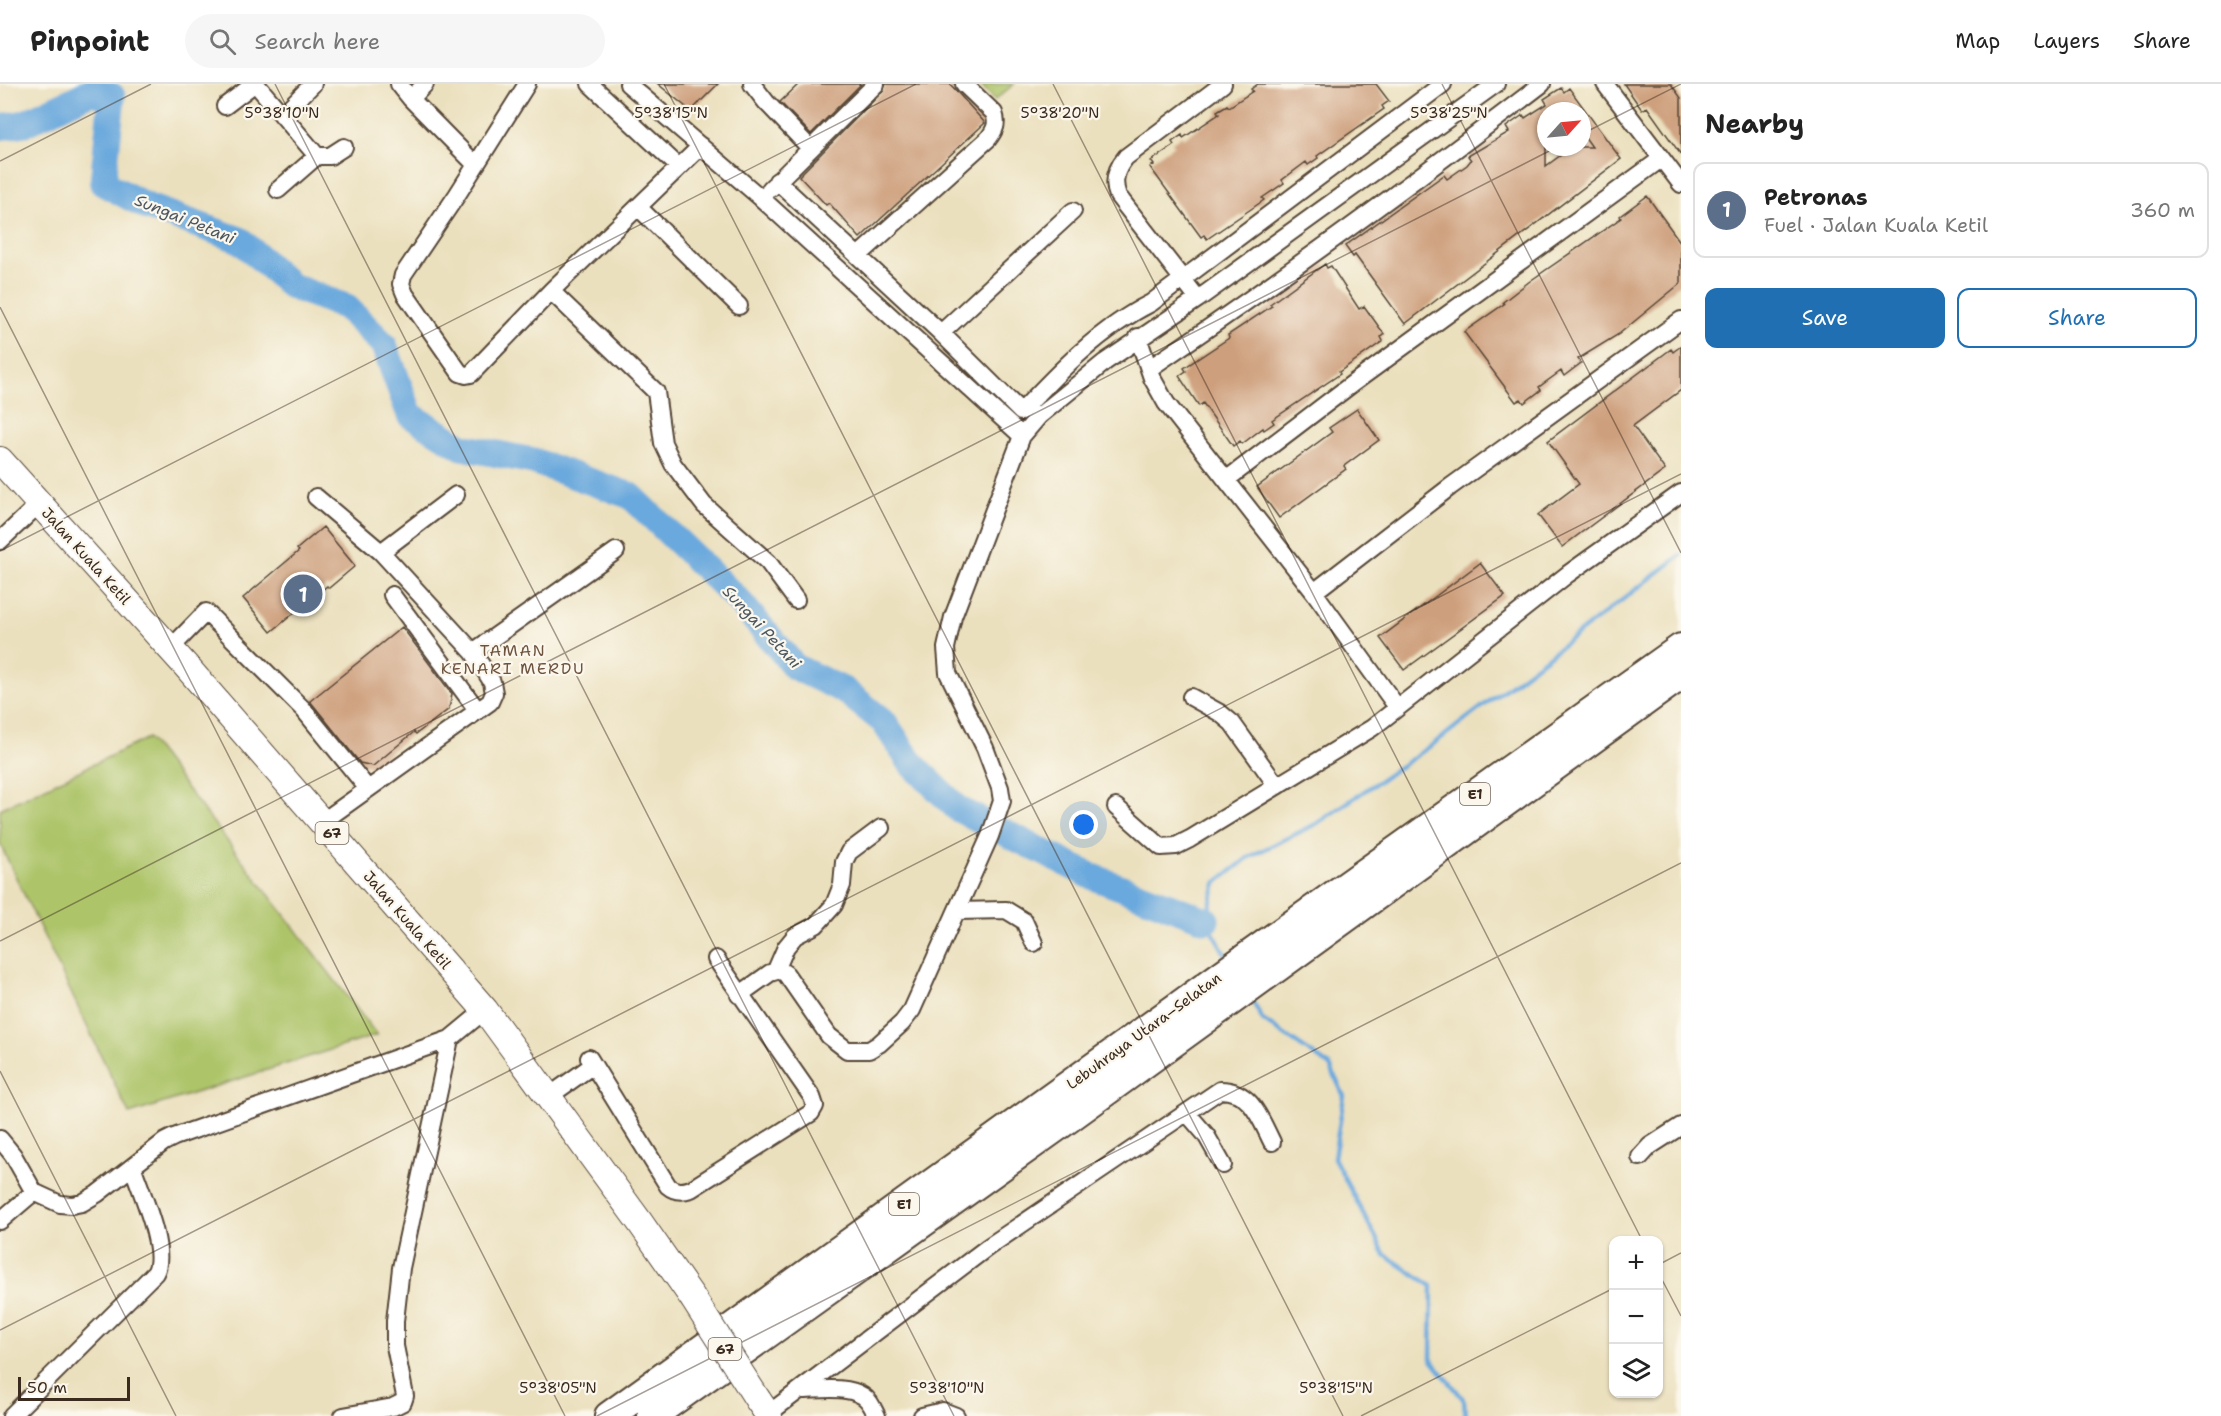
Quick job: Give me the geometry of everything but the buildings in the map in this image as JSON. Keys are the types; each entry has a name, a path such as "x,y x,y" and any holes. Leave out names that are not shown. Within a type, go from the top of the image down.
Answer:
{"highway":[{"name":"Lebuhraya Utara–Selatan","path":"652,1416 1206,1019 1276,952 1681,648"},
{"name":"Lebuhraya Utara–Selatan","path":"609,1416 1200,991 1276,952 1681,675"}],"main road":[{"name":"Jalan Kuala Ketil","path":"0,460 170,649 484,1010 692,1297 765,1410"}],"street":[{"path":"225,106 255,84 317,156"},
{"path":"282,114 312,84"},
{"path":"399,84 475,164"},
{"path":"411,99 424,84"},
{"path":"527,84 403,275 401,284 405,294 460,373 471,374 551,291 701,146"},
{"path":"590,84 679,167"},
{"path":"628,84 1025,423"},
{"path":"752,84 810,148"},
{"path":"761,198 876,84"},
{"path":"858,256 988,139 995,130 994,113 964,84"},
{"path":"1198,299 1118,196 1114,181 1118,167 1126,157 1223,84"},
{"path":"776,970 786,974 817,1020 839,1046 847,1050 869,1050 888,1037 912,1010 990,836 1002,801 1000,788 985,748 948,673 946,648 953,617 1025,423 1040,391 1120,319 1151,303 1443,84"},
{"path":"1025,423 1138,337 1198,299 1496,84"},
{"path":"1150,368 1241,306 1542,84"},
{"path":"1605,84 1681,184"},
{"path":"278,190 317,156 330,156 344,147"},
{"path":"1226,480 1343,391 1661,159"},
{"path":"777,181 941,333 1025,423"},
{"path":"638,207 739,306"},
{"path":"941,333 1073,212"},
{"path":"551,291 656,392 663,443 678,472 710,511 768,562 796,600"},
{"path":"1314,592 1450,486 1681,320"},
{"path":"1138,337 1152,378 1166,403 1314,592 1397,707"},
{"path":"1116,807 1161,847 1168,848 1190,839 1372,728 1568,574 1681,493"},
{"path":"381,552 456,495"},
{"path":"316,497 381,552 473,652 492,682 494,693 490,702 322,822"},
{"path":"0,541 39,504"},
{"path":"473,652 616,551"},
{"path":"392,596 477,711"},
{"path":"170,649 206,612 303,709 368,789"},
{"path":"1191,697 1220,713 1232,723 1277,786"},
{"path":"739,995 776,970 786,947 795,936 816,925 834,905 842,885 844,862 849,852 881,828"},
{"path":"957,911 1006,910 1024,921 1034,943"},
{"path":"548,1097 591,1062 668,1186 678,1191 691,1189 811,1113 815,1106 812,1096 739,995 716,959"},
{"path":"0,1139 13,1155 34,1192 60,1204 72,1205 97,1194 164,1142 174,1137 450,1039 484,1010"},
{"path":"343,1416 393,1407 403,1402 405,1396 395,1346 395,1321 401,1268 450,1039"},
{"path":"765,1410 800,1390 987,1247 1220,1090 1240,1093 1251,1104 1272,1142"},
{"path":"1187,1113 1206,1135 1223,1165"},
{"path":"1640,1157 1650,1146 1681,1126"},
{"path":"11,1416 159,1268 158,1245 133,1168"},
{"path":"0,1221 34,1192"},
{"path":"800,1390 857,1393 869,1401 877,1416"},
{"path":"922,1416 943,1411 956,1416"}],"green space":[{"path":"980,84 1014,84 995,100"},
{"path":"148,738 377,1035 129,1114 0,844 0,809"}],"waterway":[{"name":"Sungai Petani","path":"0,127 25,123 90,92 112,96 103,183 148,207 240,240 291,286 346,307 384,345 410,415 462,447 533,461 631,496 738,600 795,667 845,691 884,722 911,763 958,809 1091,876 1206,920"},
{"path":"1228,959 1206,920 1216,883 1249,857 1316,824 1432,745 1681,555"},
{"name":"Sungai Petani","path":"1250,997 1263,1020 1330,1066 1344,1096 1334,1158 1385,1255 1432,1286 1431,1359 1464,1400 1465,1416"}],"place":[{"name":"Petronas","path":"303,594"}],"district":[{"name":"TAMAN KENARI MERDU","path":"513,659"}]}
